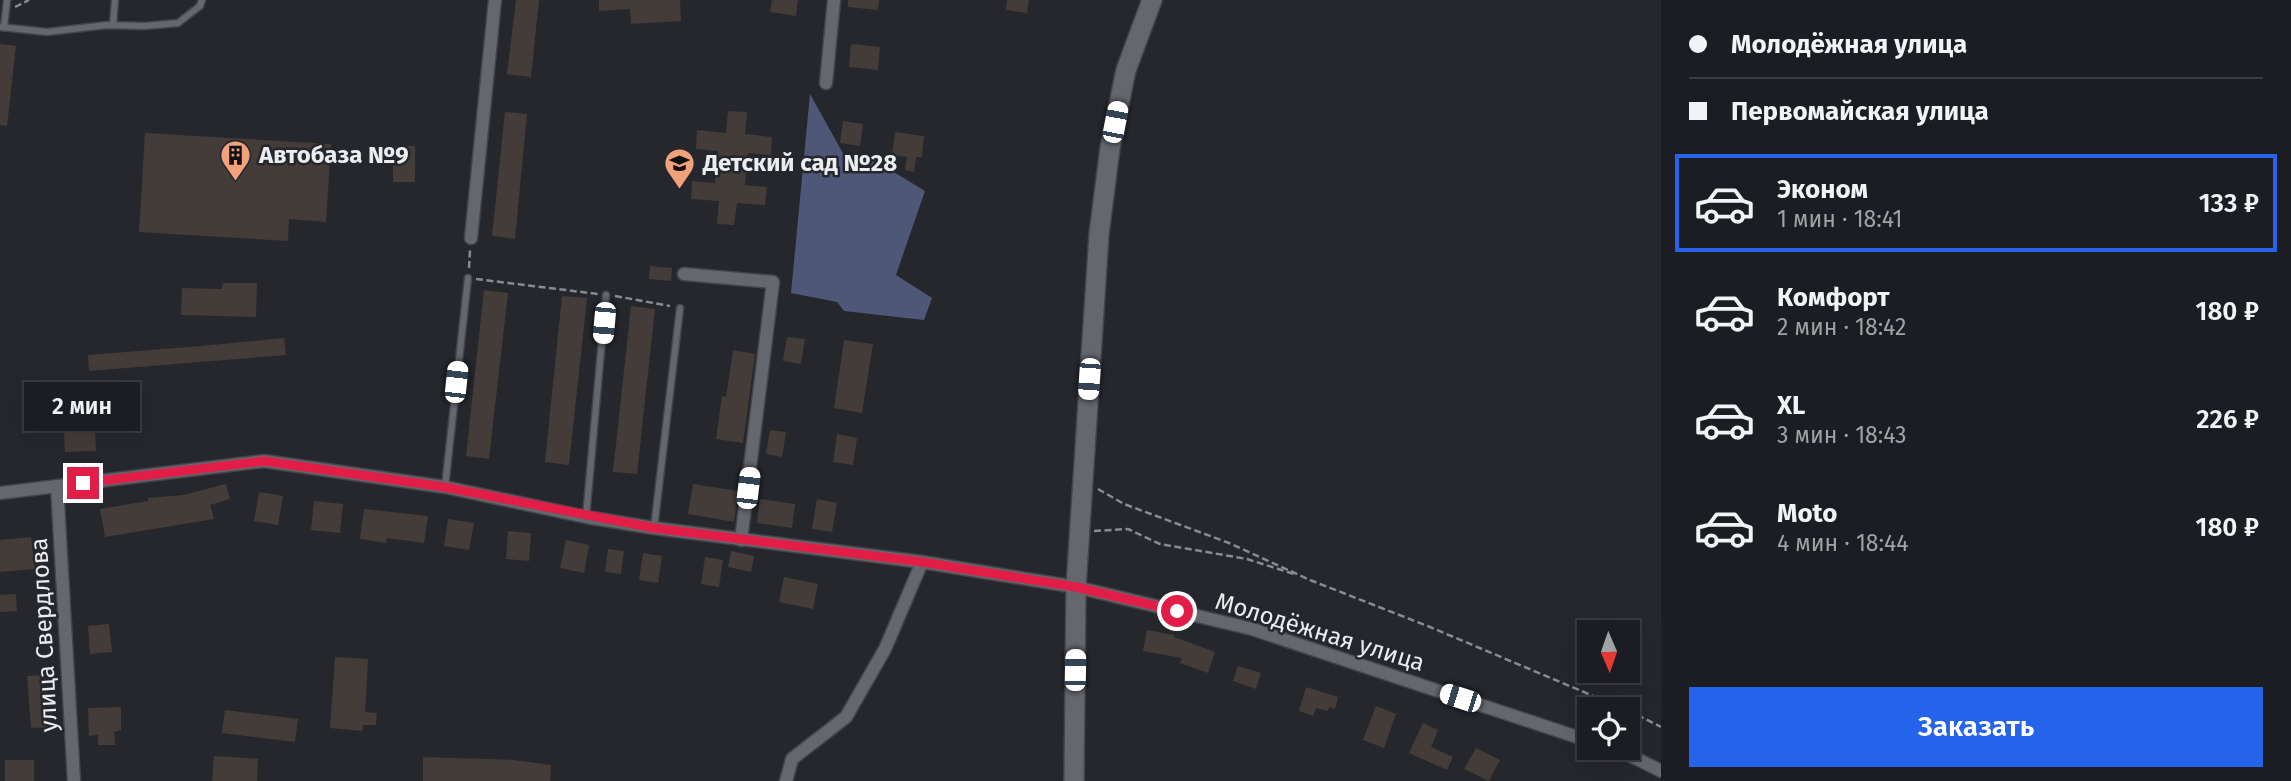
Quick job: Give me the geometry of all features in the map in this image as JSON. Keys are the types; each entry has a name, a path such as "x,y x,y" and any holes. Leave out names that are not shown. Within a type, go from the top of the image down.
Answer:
{"main road":[{"path":"1073,781 1076,587 1099,234 1110,148 1126,70 1152,0"}],"street":[{"path":"471,238 495,0"},
{"path":"826,83 834,0"},
{"path":"684,274 773,282 741,540"},
{"name":"Молодёжная улица","path":"0,493 264,461 444,487 586,517 654,528 922,562 1076,587 1252,629 1577,737"},
{"name":"улица Свердлова","path":"57,486 74,781"},
{"path":"786,781 792,759 846,717 885,649 922,562"},
{"path":"1639,760 1661,771"}],"lane":[{"path":"7,0 2,27 47,32 64,28 178,23 200,6 202,0"},
{"path":"113,25 115,0"},
{"path":"444,487 468,278"},
{"path":"586,517 606,295"},
{"path":"654,528 680,308"}],"path":[{"path":"6,12 29,0"},
{"path":"471,238 468,278 606,295 680,308"},
{"path":"1083,481 1124,504 1230,543 1310,580"},
{"path":"1080,532 1128,529 1160,544 1247,559 1310,580 1467,642 1596,697"},
{"path":"1640,717 1661,727"}],"shaded area":[{"path":"810,94 845,157 874,160 925,191 896,275 932,298 924,320 844,311 837,302 791,293"}],"building":[{"path":"516,0 539,0 531,77 507,74"},
{"path":"599,0 680,0 681,21 631,24 630,9 599,11"},
{"path":"772,0 798,0 796,16 770,12"},
{"path":"848,0 879,0 878,10 848,7"},
{"path":"1007,0 1029,0 1027,13 1006,10"},
{"path":"0,44 16,46 7,126 0,125"},
{"path":"851,44 880,47 878,70 849,67"},
{"path":"728,111 747,112 745,134 772,137 771,155 748,153 745,185 767,187 765,205 737,203 734,225 717,224 719,201 691,199 692,181 715,183 718,151 696,149 697,130 726,133"},
{"path":"505,112 527,114 515,239 492,236"},
{"path":"843,121 863,124 860,146 840,143"},
{"path":"895,132 924,136 922,157 916,157 914,172 905,170 907,157 892,155"},
{"name":"Автобаза №9","path":"145,133 331,144 326,222 289,219 288,241 139,232"},
{"path":"393,146 415,146 415,182 393,182"},
{"path":"650,266 672,268 671,281 649,279"},
{"path":"223,283 257,283 256,317 181,315 182,288 222,289"},
{"path":"484,290 508,293 489,459 466,456"},
{"path":"562,296 587,298 569,465 545,462"},
{"path":"631,306 655,309 637,474 613,472"},
{"path":"787,337 805,339 801,364 783,361"},
{"path":"284,338 286,355 89,371 88,355"},
{"path":"844,340 873,344 862,413 834,408"},
{"path":"733,350 755,354 743,443 716,439 722,396 726,397"},
{"path":"93,383 96,451 65,452 62,385"},
{"path":"770,430 786,432 782,457 766,454"},
{"path":"837,434 857,438 853,465 833,462"},
{"path":"226,484 230,499 210,505 214,519 105,537 100,509 148,501 148,498 183,495"},
{"path":"693,484 738,491 734,522 688,514"},
{"path":"259,492 283,496 278,525 254,521"},
{"path":"760,499 795,504 792,528 757,523"},
{"path":"817,499 837,503 832,532 812,529"},
{"path":"314,501 343,504 340,533 311,530"},
{"path":"364,509 428,516 424,543 387,538 386,543 360,539"},
{"path":"448,519 474,523 469,550 444,546"},
{"path":"508,531 531,533 529,561 506,559"},
{"path":"31,537 35,569 0,572 0,540"},
{"path":"566,540 589,545 584,573 560,568"},
{"path":"608,549 624,551 621,574 605,572"},
{"path":"731,551 754,556 751,572 728,567"},
{"path":"643,553 662,556 658,583 639,580"},
{"path":"705,557 723,560 719,587 701,584"},
{"path":"784,577 818,584 813,609 779,602"},
{"path":"16,594 17,611 0,612 0,595"},
{"path":"109,624 112,652 90,654 88,626"},
{"path":"1147,630 1174,635 1215,652 1208,673 1180,663 1182,658 1143,651"},
{"path":"335,657 368,659 365,712 377,713 376,725 363,725 362,731 330,728"},
{"path":"1238,666 1261,673 1256,689 1233,681"},
{"path":"46,675 50,727 31,728 27,676"},
{"path":"1306,687 1338,697 1335,709 1329,707 1328,711 1316,708 1313,716 1299,711"},
{"path":"1376,706 1396,714 1384,748 1363,740"},
{"path":"121,707 121,730 114,732 115,745 98,745 98,735 89,736 88,708"},
{"path":"225,710 298,719 295,742 222,733"},
{"path":"1423,723 1438,730 1431,747 1453,757 1447,770 1409,753"},
{"path":"1476,748 1500,760 1489,781 1464,769"},
{"path":"214,756 258,759 257,781 212,781"},
{"path":"423,757 514,760 551,765 550,781 423,781"},
{"path":"5,760 34,760 34,781 5,781"}],"place":[{"name":"Автобаза №9","path":"236,182"},
{"name":"Детский сад №28","path":"680,190"}],"route":[{"path":"83,483 264,461 444,487 586,517 654,528 922,562 1076,587 1177,611"}]}
